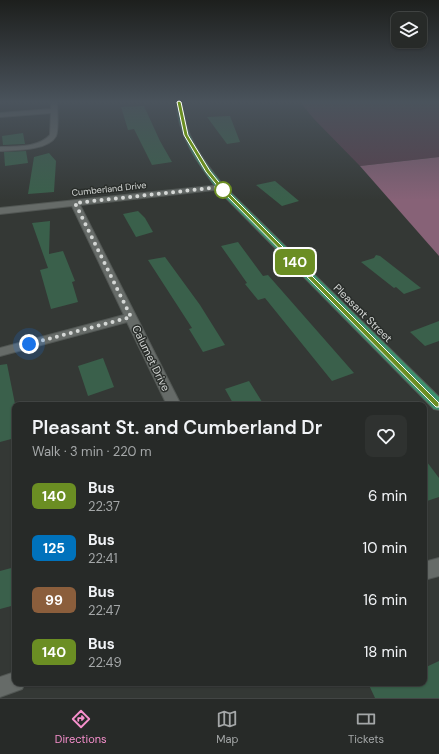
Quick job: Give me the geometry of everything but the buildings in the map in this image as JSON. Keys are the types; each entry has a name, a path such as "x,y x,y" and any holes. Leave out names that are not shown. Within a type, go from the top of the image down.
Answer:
{"main road":[{"name":"Pleasant Street","path":"186,135 208,172 220,187 439,405"}],"street":[{"path":"0,150 32,146 48,140 53,135"},
{"name":"Cumberland Drive","path":"0,211 220,187"},
{"name":"Calumet Drive","path":"75,203 173,402"},
{"path":"0,352 131,317"},
{"path":"427,570 439,567"},
{"path":"0,686 12,683"}],"shaded area":[{"path":"329,135 439,135 439,157 360,166"},
{"path":"439,157 439,256 360,166"}],"bus line":[{"name":"140","path":"186,135 208,172 220,187 439,405"}],"route":[{"path":"29,344 131,317 75,203 220,187 223,190"}]}
